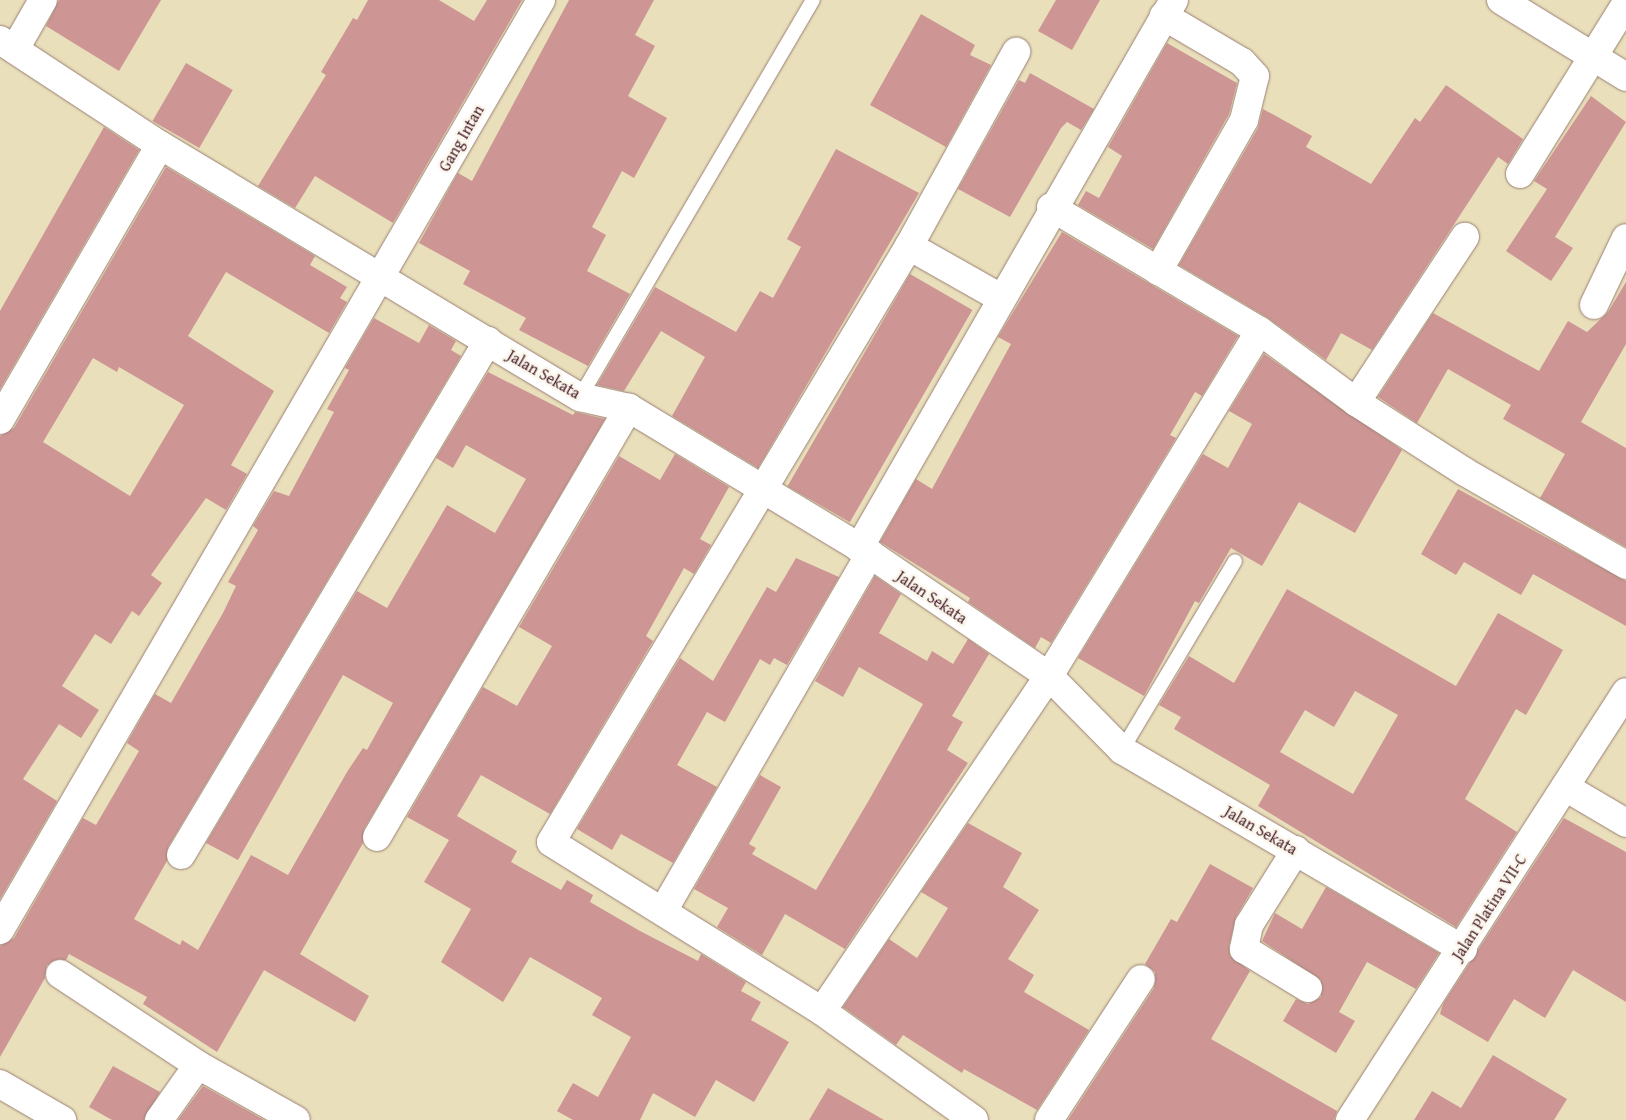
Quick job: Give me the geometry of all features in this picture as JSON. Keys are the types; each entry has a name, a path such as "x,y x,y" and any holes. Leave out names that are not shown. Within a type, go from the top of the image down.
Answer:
{"street":[{"path":"8,44 43,0"},
{"name":"Gang Intan","path":"0,930 541,0"},
{"path":"1501,0 1626,77"},
{"path":"1520,174 1626,4"},
{"path":"662,911 864,551 1052,207 1169,8 1242,62 1255,76 1244,120 1158,271"},
{"name":"Jalan Sekata","path":"8,44 160,145 382,276 580,397 629,408 864,551 1049,676 1122,750 1463,949"},
{"path":"974,1120 822,1011 551,842 909,246 1016,52"},
{"path":"0,420 160,145"},
{"path":"1052,207 1260,331 1356,402 1465,472 1626,564"},
{"path":"1356,402 1465,237"},
{"path":"1594,305 1626,238"},
{"path":"909,246 1001,298"},
{"path":"822,1011 1049,676 1260,331"},
{"path":"181,855 488,341"},
{"path":"377,837 629,408"},
{"name":"Jalan Platina VII-C","path":"1350,1120 1463,949 1626,692"},
{"path":"1566,787 1626,823"},
{"path":"1296,850 1249,925 1244,949 1308,988"},
{"path":"60,974 198,1065 296,1120"},
{"path":"1049,1120 1141,979"},
{"path":"159,1120 198,1065"},
{"path":"0,1084 62,1120"}],"lane":[{"path":"580,397 813,0"},
{"path":"1122,750 1235,561"}],"building":[{"path":"59,0 161,0 119,71 46,26"},
{"path":"368,0 439,0 474,21 487,0 522,0 393,223 315,176 295,208 258,186 326,75 321,72 353,18 357,20"},
{"path":"569,0 654,0 635,35 655,46 628,96 667,118 634,178 622,171 592,227 606,235 587,271 630,294 588,366 519,330 526,318 463,284 470,271 419,243 458,173 472,181"},
{"path":"1056,0 1100,0 1072,50 1038,31"},
{"path":"921,14 975,45 970,55 991,65 946,147 870,105"},
{"path":"1167,43 1237,83 1229,114 1153,249 1078,205 1086,191 1099,198 1122,156 1108,147"},
{"path":"186,63 233,90 199,148 152,121"},
{"path":"1030,73 1094,109 1081,130 1067,122 1061,128 1010,217 958,189 1019,80 1025,83"},
{"path":"1446,85 1523,139 1508,164 1498,157 1372,350 1341,333 1326,360 1268,318 1179,265 1258,128 1263,109 1312,136 1306,147 1371,184 1415,118 1420,122"},
{"path":"1591,96 1626,122 1555,237 1573,248 1551,281 1506,251 1547,189 1534,181"},
{"path":"104,127 139,150 0,389 0,311"},
{"path":"836,149 919,193 758,468 672,416 705,357 661,331 624,391 597,385 655,287 736,332 760,291 773,298 801,247 787,239"},
{"path":"166,167 315,256 310,265 347,287 340,298 347,302 329,333 226,272 188,336 274,391 231,465 247,474 226,510 206,498 151,575 162,583 139,616 132,611 111,644 95,634 62,686 99,710 81,738 59,724 23,779 57,801 0,899 0,436 14,428","holes":["93,358 117,372 119,367 184,405 130,496 43,442"]},
{"path":"1062,232 1238,336 1202,396 1195,392 1170,435 1176,438 1051,643 1041,637 1035,648 968,602 970,598 880,542 916,479 932,489 1011,344 998,337"},
{"path":"910,274 972,310 850,522 788,486"},
{"path":"1626,282 1626,344 1581,422 1626,448 1626,547 1540,498 1565,454 1503,419 1511,405 1448,369 1417,423 1378,397 1433,313 1539,371 1568,321 1587,332 1608,312"},
{"path":"374,318 419,343 429,325 456,341 451,350 461,356 168,847 167,861 134,919 180,945 182,940 198,950 251,855 288,875 347,772 363,748 367,750 393,703 343,675 238,860 206,843 357,591 387,608 447,505 495,533 526,479 466,445 453,468 436,458 488,372 573,415 575,412 605,419 364,829 363,843 300,954 369,996 355,1022 264,970 217,1052 143,1004 147,997 69,954 66,960 47,965 45,978 0,1057 0,946 14,938 83,818 96,825 139,751 127,743 155,694 171,703 223,613 236,586 228,582 258,530 253,526 274,491 289,496 334,412 327,409 349,370 345,368"},
{"path":"1264,354 1402,450 1355,533 1299,502 1262,566 1231,548 1199,603 1195,601 1144,696 1078,658 1203,454 1228,468 1252,424 1229,411"},
{"path":"675,454 729,487 700,539 711,545 694,574 684,568 646,636 653,641 550,814 481,775 457,816 517,851 511,862 561,890 567,880 593,895 590,902 640,931 698,961 701,954 746,982 741,991 761,1002 751,1020 789,1042 754,1102 716,1080 695,1117 653,1093 640,1120 573,1120 557,1111 573,1083 598,1097 631,1037 592,1015 602,998 530,957 503,1002 441,962 471,909 424,882 449,840 407,817 483,687 517,706 552,646 519,627 619,456 660,480"},
{"path":"1458,489 1626,581 1626,626 1533,574 1521,595 1464,562 1456,575 1421,554"},
{"path":"796,558 839,577 787,665 774,658 770,665 760,659 725,722 707,712 677,765 717,787 673,863 621,834 612,850 577,829 680,658 713,681 767,587 776,592"},
{"path":"875,576 901,594 879,633 927,661 932,651 953,664 968,639 989,654 952,716 963,722 947,750 968,763 845,949 785,914 762,955 717,927 728,908 694,889 760,775 781,787 749,844 756,848 752,854 816,890 869,800 923,704 859,667 843,697 815,681"},
{"path":"1287,589 1456,686 1498,613 1563,650 1526,715 1516,709 1465,799 1517,832 1456,927 1258,806 1270,785 1174,729 1181,717 1159,705 1189,656 1234,683","holes":["1355,691 1398,715 1353,794 1280,752 1305,710 1334,727"]},
{"path":"1564,818 1626,852 1626,1002 1573,970 1545,1018 1514,999 1488,1042 1440,1014 1443,1004"},
{"path":"968,823 1022,853 1003,887 1039,910 1008,959 1034,975 1024,992 1089,1030 1037,1110 964,1069 962,1073 903,1035 896,1045 843,1007 889,939 917,958 948,908 921,892"},
{"path":"1210,864 1253,888 1236,917 1229,946 1230,956 1250,971 1211,1039 1337,1111 1334,1120 1068,1120 1154,988 1155,972 1145,964 1171,919 1177,922"},
{"path":"1326,887 1439,953 1416,989 1367,962 1339,1012 1355,1021 1336,1053 1283,1021 1296,999 1308,1004 1321,997 1321,980 1262,941 1275,913 1302,929"},
{"path":"1493,1055 1567,1099 1554,1120 1414,1120 1432,1091 1461,1108"},
{"path":"113,1066 160,1092 144,1120 112,1120 89,1107"},
{"path":"203,1086 264,1120 178,1120"},
{"path":"828,1088 884,1120 809,1120"}]}
